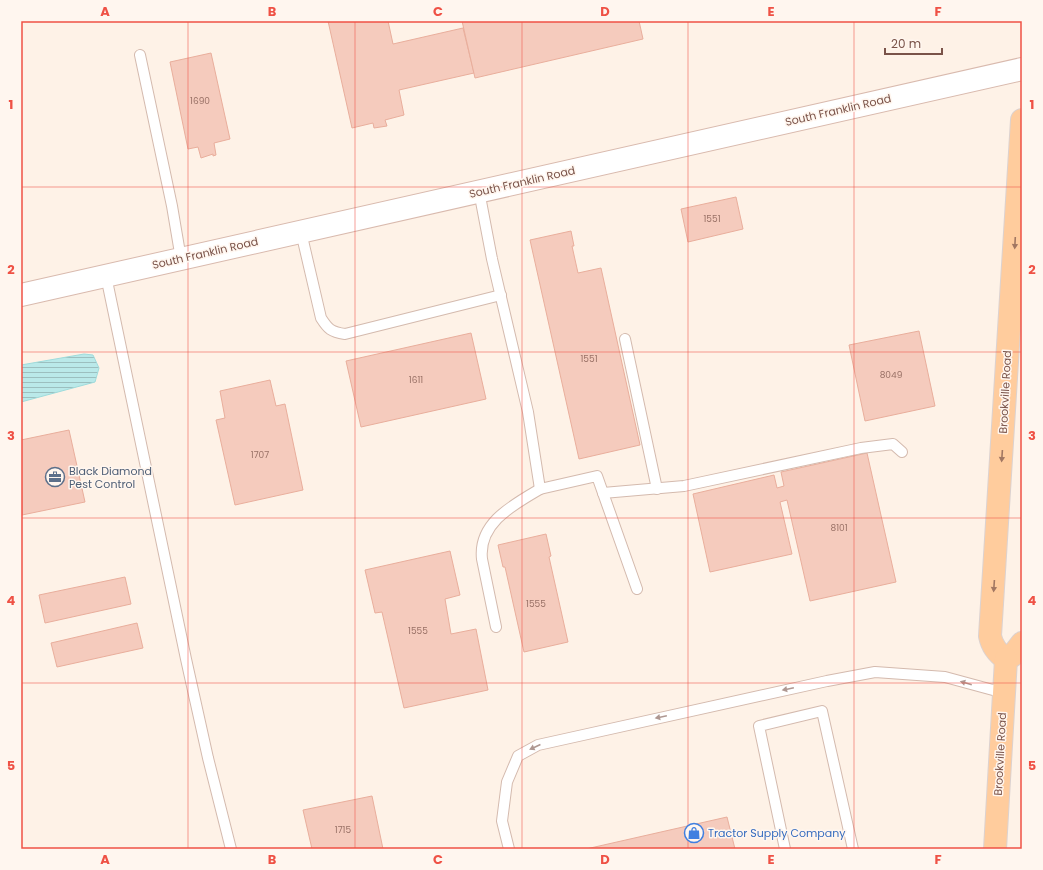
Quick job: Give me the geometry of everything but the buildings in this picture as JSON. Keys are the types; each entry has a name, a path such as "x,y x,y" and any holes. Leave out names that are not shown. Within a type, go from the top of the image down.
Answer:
{"main road":[{"name":"South Franklin Road","path":"21,295 1022,69"},
{"name":"Brookville Road","path":"995,849 1006,659 996,650 990,636 1022,120"},
{"path":"1006,659 1012,656 1022,643"}],"lane":[{"path":"140,55 172,206 181,259"},
{"path":"480,191 501,295 528,412 540,490"},
{"path":"301,232 320,318 327,327 335,332 345,334 501,295"},
{"path":"106,276 186,659 231,849"},
{"path":"625,339 657,489"},
{"path":"603,493 684,486 861,448 893,444 902,452"},
{"path":"496,627 482,559 482,542 490,526 503,514 521,500 540,490 597,476 637,589"},
{"path":"509,849 502,822 507,782 518,756 538,745 826,681 875,672 945,677 1004,693"},
{"path":"785,849 759,726 822,711 853,849"}],"water":[{"path":"84,354 93,355 99,368 95,382 21,402 21,365"}],"place":[{"name":"Black Diamond Pest Control","path":"55,477"},
{"name":"Tractor Supply Company","path":"694,833"}]}
